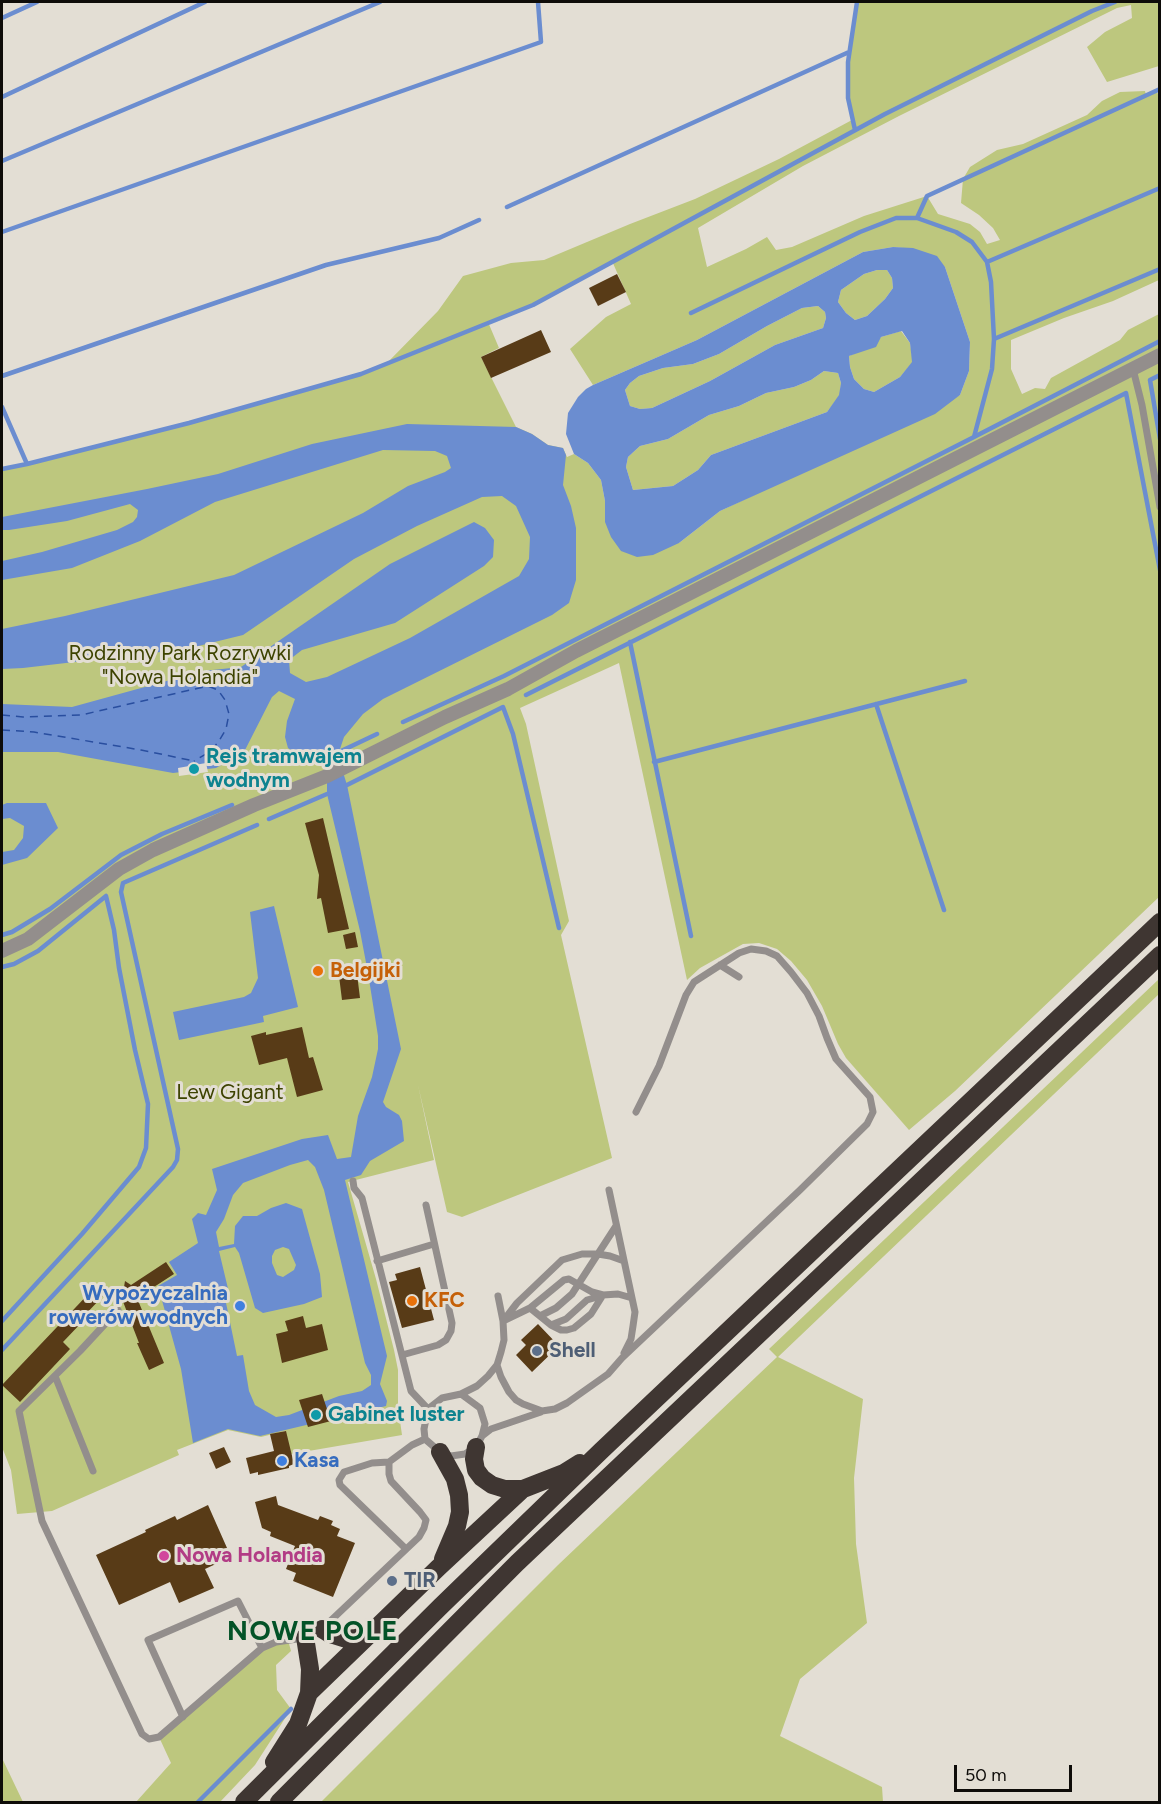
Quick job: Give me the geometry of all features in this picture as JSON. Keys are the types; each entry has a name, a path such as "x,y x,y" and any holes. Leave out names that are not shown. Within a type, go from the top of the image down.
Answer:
{"highway":[{"path":"249,1798 441,1606 602,1450 1160,922"},
{"path":"279,1803 517,1563 1160,955"},
{"path":"479,1441 474,1459 476,1470 492,1485 506,1489 523,1489 564,1473 602,1450"},
{"path":"438,1568 448,1551 460,1512 455,1479 440,1452"},
{"path":"309,1693 523,1489"},
{"path":"249,1798 298,1724 309,1693 310,1669 319,1630 346,1639 371,1633"}],"street":[{"path":"2,951 28,939 142,855 254,805 327,776 508,689 576,651 1160,355"}],"lane":[{"path":"1133,369 1142,405 1160,507"},
{"path":"498,1296 504,1340 496,1365 477,1386 461,1394 442,1398 428,1409 424,1429 425,1438 440,1452 452,1456 470,1452 491,1429 564,1405 608,1374 622,1358 809,1182 867,1124 873,1112 870,1097 836,1059 807,993 777,957 766,951 751,949 739,953 694,982 686,995 658,1066 636,1112"},
{"path":"720,965 739,977"},
{"path":"353,1181 354,1188 362,1198 411,1391 428,1409"},
{"path":"609,1190 635,1312 631,1339 622,1358"},
{"path":"402,1355 438,1345 446,1340 451,1331 452,1323 426,1206"},
{"path":"540,1316 556,1308 579,1285 616,1226"},
{"path":"377,1261 434,1244"},
{"path":"503,1321 517,1303 562,1260 582,1254 598,1254 624,1261"},
{"path":"503,1321 530,1308 564,1280 569,1279 592,1292 603,1295"},
{"path":"552,1325 566,1319 587,1300 603,1295 618,1294 632,1298"},
{"path":"530,1308 561,1330 574,1328 591,1314 603,1295"},
{"path":"118,1310 19,1411 42,1521 142,1734 149,1739 159,1737 262,1648 319,1630 419,1537 426,1520 391,1481 389,1462"},
{"path":"496,1365 516,1400 529,1408 542,1411"},
{"path":"55,1376 93,1472"},
{"path":"461,1394 474,1402 484,1415 485,1424 479,1441"},
{"path":"405,1548 340,1485 339,1480 345,1472 372,1463 389,1462 425,1438"},
{"path":"183,1717 148,1640 238,1601 262,1648"}],"green space":[{"path":"857,2 1159,2 1159,66 1107,82 1087,47 1105,32 1132,18 1131,5 1117,8 803,166 698,228 707,267 767,237 776,250 792,247 864,216 927,196 938,214 970,224 980,232 987,244 1000,240 993,228 961,203 963,179 970,167 997,150 1023,144 1087,115 1102,101 1120,92 1145,91 1146,95 1156,90 1160,98 1159,280 1113,301 1011,340 1011,369 1022,394 1035,388 1045,389 1051,378 1120,340 1128,330 1159,314 1159,897 955,1091 909,1130 846,1058 807,980 777,949 759,943 743,944 700,968 687,980 619,663 520,708 526,724 569,921 561,935 612,1158 462,1217 447,1212 418,1085 434,1160 348,1182 394,1350 398,1370 398,1407 402,1435 291,1454 285,1431 261,1437 228,1430 177,1450 179,1455 52,1511 17,1514 11,1470 2,1447 2,469 189,423 361,374 387,363 438,311 463,276 511,263 544,260 695,199 779,159 852,120 848,98 848,62","holes":["893,247 913,249 945,267 970,342 969,371 960,395 720,511 679,543 605,522 605,501 601,480 588,463 574,454 567,457 563,448 548,445 516,427 481,357 499,348 488,322 536,303 612,261 631,304 606,317 570,349 593,385 697,340 863,252"]},
{"path":"887,270 892,278 893,288 867,316 855,320 838,302 841,290 864,274"},
{"path":"818,306 825,312 823,328 775,345 710,381 652,408 640,409 630,406 625,390 639,376 663,368 693,364 719,354 802,308"},
{"path":"901,331 910,343 913,362 900,377 874,392 864,389 854,379 849,356 881,337"},
{"path":"824,371 838,373 841,383 840,395 827,412 711,455 698,470 673,486 633,490 626,467 628,457 640,446 668,439 709,415 739,406 766,393 794,387 811,380"},
{"path":"1159,979 1159,994 778,1357 863,1399 854,1478 856,1544 867,1623 800,1679 780,1736 882,1787 883,1802 321,1802 558,1565 777,1357 769,1349"},
{"path":"288,1640 291,1651 276,1665 277,1690 291,1709 255,1765 220,1802 136,1802 171,1763 159,1737 262,1648"},
{"path":"2,1758 23,1802 2,1802"}],"water":[{"path":"893,247 913,248 937,256 945,267 970,342 969,371 960,395 935,414 720,511 679,543 653,555 637,557 621,551 611,537 605,522 605,501 601,480 588,463 574,454 566,434 568,413 578,397 593,385 697,340 863,252","holes":["887,270 892,278 893,288 867,316 855,320 838,302 841,290 864,274","818,306 825,312 823,328 775,345 710,381 652,408 640,409 630,406 625,390 639,376 663,368 693,364 719,354 802,308","902,331 910,343 912,362 900,377 874,392 864,389 854,379 849,356 876,347 881,337","824,371 838,373 841,383 839,395 827,412 711,455 698,470 673,486 633,490 626,467 628,457 640,446 668,439 709,415 739,406 766,393 794,387 811,380"]},
{"path":"407,424 516,427 548,445 563,448 566,455 563,485 576,528 576,580 569,603 552,615 383,699 363,714 344,737 339,752 401,1049 383,1102 386,1107 399,1115 402,1121 404,1141 370,1161 361,1175 345,1180 387,1356 380,1384 387,1401 386,1406 260,1436 228,1429 193,1443 181,1369 158,1286 177,1275 169,1262 198,1243 192,1219 198,1213 206,1215 217,1190 212,1169 302,1139 328,1135 337,1159 351,1157 358,1116 372,1077 378,1049 368,973 327,794 327,776 319,757 311,754 301,757 288,748 285,737 287,721 295,699 279,691 272,697 244,752 216,768 173,773 58,752 2,752 2,704 72,707 203,671 241,667 390,564 474,522 485,528 494,540 493,557 484,566 395,623 302,650 289,660 290,673 306,682 327,677 410,638 519,576 529,559 530,537 516,506 502,496 482,497 417,526 354,559 243,635 186,649 2,669 2,629 234,575 363,513 408,486 451,468 447,456 435,451 383,450 215,502 140,541 72,568 2,580 2,561 117,530 133,522 138,510 130,504 67,521 9,530 2,530 2,517 218,474 312,444","holes":["308,1160 315,1167 324,1190 365,1363 371,1375 371,1385 362,1391 339,1396 289,1415 276,1417 255,1405 249,1391 243,1355 237,1356 225,1298 230,1297 219,1251 235,1247 239,1253 255,1308 263,1313 304,1304 322,1297 320,1274 302,1209 286,1203 257,1216 243,1216 235,1226 234,1244 219,1247 216,1232 224,1219 233,1195 243,1183","283,1247 289,1249 296,1265 294,1270 283,1277 277,1275 272,1263 275,1250"]},
{"path":"46,803 58,828 27,858 2,865 2,852 14,850 23,838 24,826 10,818 2,819 2,805"},
{"path":"274,906 298,1007 263,1016 264,1022 179,1040 173,1012 244,997 251,993 258,978 250,912"}],"pier":[{"path":"206,763 208,772 179,776 178,768"}],"building":[{"path":"617,274 626,292 598,306 589,288"},
{"path":"541,330 551,352 491,378 481,357"},
{"path":"323,818 349,929 328,933 321,898 317,899 319,875 305,823"},
{"path":"355,932 358,947 346,949 343,935"},
{"path":"357,974 360,998 342,1000 339,976"},
{"path":"302,1027 309,1058 313,1057 323,1090 297,1097 287,1058 259,1065 251,1036"},
{"path":"166,1262 174,1274 137,1298 164,1363 149,1370 122,1299 125,1281 131,1285"},
{"name":"KFC","path":"420,1267 434,1320 402,1328 389,1282 397,1280 395,1274"},
{"path":"94,1288 103,1296 63,1342 70,1349 20,1402 2,1385"},
{"path":"303,1316 306,1328 322,1324 328,1350 282,1363 276,1334 288,1331 285,1321"},
{"name":"Shell","path":"538,1324 559,1346 532,1372 516,1355 526,1345 521,1340"},
{"name":"Gabinet luster","path":"322,1394 331,1421 308,1427 299,1400"},
{"path":"286,1431 294,1464 289,1468 258,1475 258,1472 250,1474 246,1458 274,1451 270,1434"},
{"path":"224,1447 231,1462 216,1469 209,1453"},
{"name":"Nowa Holandia","path":"276,1496 278,1505 318,1520 320,1516 333,1521 331,1525 340,1529 337,1536 355,1543 333,1597 293,1581 296,1573 286,1569 295,1546 270,1536 271,1532 262,1528 255,1502"},
{"name":"Nowa Holandia","path":"208,1505 231,1557 205,1569 214,1588 179,1603 170,1582 119,1605 96,1555 175,1516 177,1520"}],"waterway":[{"path":"2,18 37,2"},
{"path":"2,97 205,2"},
{"path":"2,161 380,2"},
{"path":"2,232 541,42 538,2"},
{"path":"855,130 848,98 848,62 857,2"},
{"path":"2,469 189,423 361,374 533,305 885,114 1092,11 1115,2"},
{"path":"507,207 849,52"},
{"path":"917,218 927,196 1160,89"},
{"path":"987,262 1160,188"},
{"path":"691,313 860,232 896,218 917,218 956,232 972,242 987,262 991,282 994,339 992,369 974,437"},
{"path":"2,376 326,265 439,238 479,220"},
{"path":"994,339 1160,269"},
{"path":"403,722 504,676 1160,341"},
{"path":"1160,375 1150,380 1160,439"},
{"path":"526,695 1126,393 1160,570"},
{"path":"2,407 27,464"},
{"path":"630,642 691,936"},
{"path":"654,762 965,681"},
{"path":"876,704 944,910"},
{"path":"347,785 503,707 513,734 559,928"},
{"path":"339,752 377,734"},
{"path":"269,819 327,794"},
{"path":"2,935 12,932 50,909 121,855 162,834 232,805"},
{"path":"2,1350 173,1167 177,1160 178,1149 121,892 123,883 257,825"},
{"path":"2,967 14,964 38,951 106,896 135,1050 148,1104 146,1148 139,1167 82,1234 2,1321"},
{"path":"198,1802 291,1709"}],"ferry route":[{"path":"2,715 23,717 81,715 208,686 218,690 225,700 229,714 226,729 219,741 211,751 194,761"},
{"path":"2,730 34,732 141,750 194,761 195,765"}],"place":[{"name":"Rejs tramwajem wodnym","path":"194,769"},
{"name":"Belgijki","path":"318,971"},
{"name":"KFC","path":"412,1301"},
{"name":"Wypożyczalnia rowerów wodnych","path":"240,1306"},
{"name":"Shell","path":"537,1351"},
{"name":"Gabinet luster","path":"316,1415"},
{"name":"Kasa","path":"282,1461"},
{"name":"Nowa Holandia","path":"164,1556"},
{"name":"TIR","path":"392,1581"}],"district":[{"name":"NOWE POLE","path":"313,1632"}],"park label":[{"name":"Rodzinny Park Rozrywki \"Nowa Holandia\"","path":"180,666"},
{"name":"Lew Gigant","path":"230,1093"}]}
